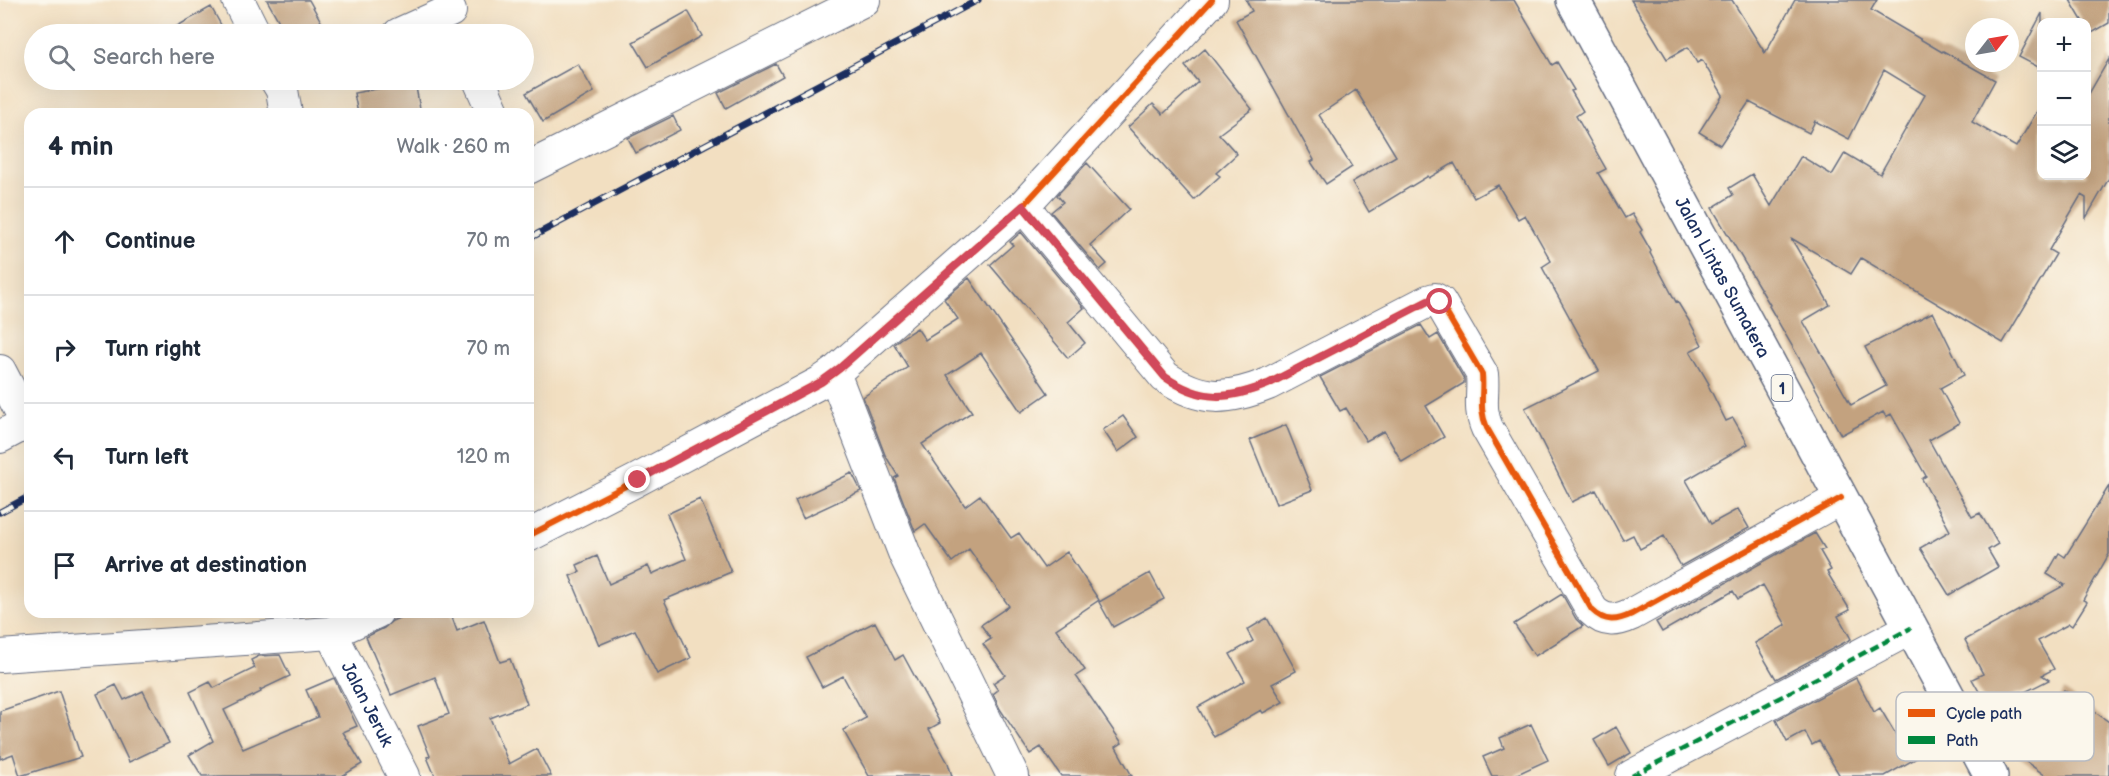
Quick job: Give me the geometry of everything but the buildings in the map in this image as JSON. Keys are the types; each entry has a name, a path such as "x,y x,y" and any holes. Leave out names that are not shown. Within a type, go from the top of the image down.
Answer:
{"highway":[{"name":"Jalan Lintas Sumatera","path":"1573,0 1946,692"},
{"name":"Jalan Lintas Sumatera","path":"1983,761 1991,776"}],"street":[{"path":"238,0 250,24"},
{"path":"534,165 864,0"},
{"path":"534,533 668,464 834,373 1023,206 1212,0"},
{"path":"427,24 452,15"},
{"path":"483,90 491,108"},
{"path":"1023,206 1165,377 1183,390 1207,397 1246,393 1268,384 1428,301 1435,299 1440,302 1482,374 1481,410 1487,428 1599,617 1620,620 1841,498"},
{"path":"0,371 19,427"},
{"path":"834,373 905,555 1014,776"},
{"path":"0,656 331,633 364,618"},
{"path":"1632,776 1911,628"},
{"name":"Jalan Jeruk","path":"331,633 404,776"}],"railway":[{"path":"534,236 978,0"},
{"path":"0,512 24,499"}],"marked path":[{"path":"1632,776 1911,628"}],"cycle path":[{"path":"534,533 821,382 834,373 1023,206 1212,0"},
{"path":"1023,206 1165,377 1191,391 1203,394 1228,395 1268,384 1428,301 1435,299 1440,302 1482,374 1482,407 1487,428 1592,610 1606,619 1611,620 1632,614 1841,498"}],"route":[{"path":"638,480 821,382 840,368 1023,206 1165,377 1183,390 1207,397 1246,393 1268,384 1428,301 1435,299 1440,302"}]}
